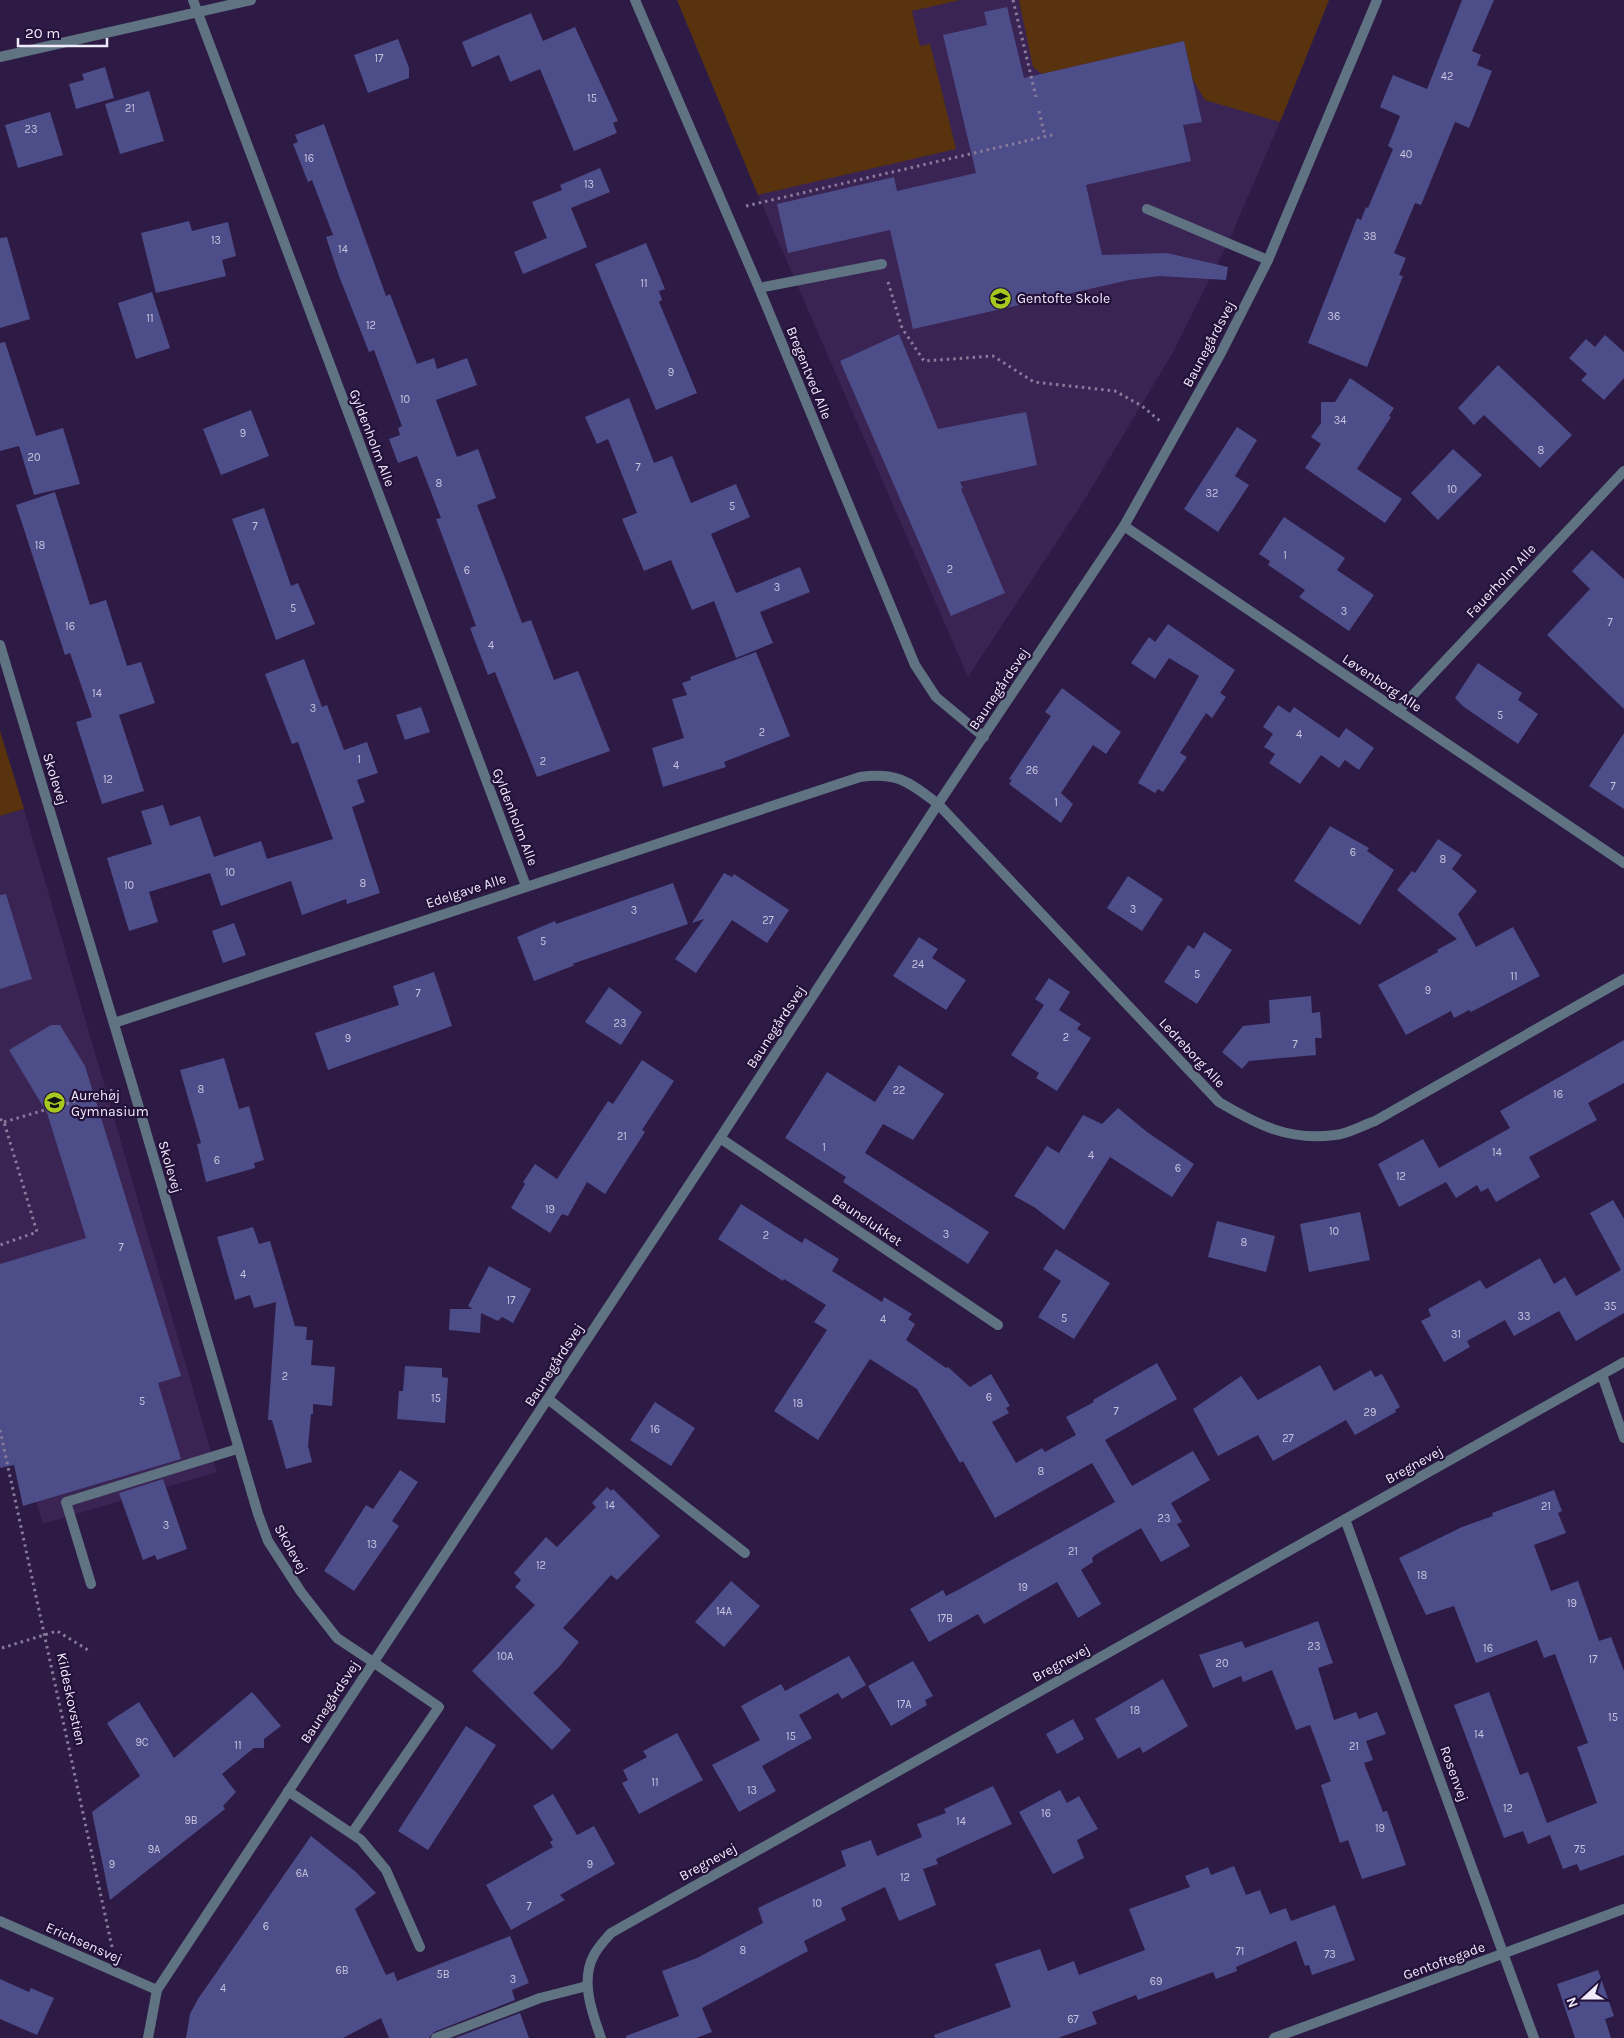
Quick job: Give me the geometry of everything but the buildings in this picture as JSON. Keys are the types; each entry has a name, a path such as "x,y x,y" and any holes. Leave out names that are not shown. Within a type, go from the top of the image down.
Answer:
{"street":[{"name":"Gyldenholm Alle","path":"193,0 526,886"},
{"path":"0,57 251,0"},
{"name":"Bregentved Alle","path":"635,0 759,288 915,665 936,697 984,737"},
{"name":"Baunegårdsvej","path":"148,2038 157,1990 720,1138 938,804 1124,526 1221,352 1268,260 1377,0"},
{"path":"1147,209 1268,260"},
{"path":"759,288 882,264"},
{"name":"Fauerholm Alle","path":"1398,711 1624,471"},
{"name":"Løvenborg Alle","path":"1124,526 1624,862"},
{"name":"Skolevej","path":"0,645 132,1084 237,1449 268,1540 281,1564 337,1638 438,1707 352,1834"},
{"name":"Edelgave Alle","path":"114,1023 860,776 882,774 906,781 938,804"},
{"name":"Ledreborg Alle","path":"938,804 1219,1102 1259,1125 1297,1136 1336,1135 1375,1120 1624,979"},
{"name":"Baunelukket","path":"720,1138 998,1325"},
{"name":"Bregnevej","path":"601,2038 587,1986 593,1956 611,1933 1624,1362"},
{"path":"1602,1375 1624,1438"},
{"path":"548,1399 745,1553"},
{"path":"91,1584 66,1502 237,1449"},
{"name":"Rosenvej","path":"1346,1519 1505,1953 1534,2038"},
{"path":"288,1791 361,1840 386,1870 420,1947"},
{"name":"Gentoftegade","path":"1274,2038 1624,1909"},
{"name":"Erichsensvej","path":"0,1920 157,1990"},
{"path":"436,2038 540,1998 587,1986"}],"path":[{"path":"1013,0 1036,97"},
{"path":"1039,111 1045,137"},
{"path":"726,211 1056,134"},
{"path":"882,264 902,328 924,361 993,356 1034,382 1115,391 1142,406 1175,434"},
{"path":"4,1122 132,1084"},
{"path":"0,1119 4,1122 37,1232 0,1245"},
{"name":"Kildeskovstien","path":"0,1430 118,1974"},
{"path":"2,1648 45,1633 57,1631 88,1650"}],"shaded area":[{"name":"Gentofte Skole","path":"677,0 1329,0 1280,122 1228,243 1172,354 1083,502 968,677 758,195"},
{"path":"677,0 960,0 912,11 920,46 930,44 956,149 758,195"},
{"path":"1019,0 1329,0 1280,122 1205,100 1193,80 1184,41 1042,74 1033,67"},
{"path":"0,731 24,809 0,816"},
{"name":"Aurehøj Gymnasium","path":"24,809 217,1472 43,1524 0,1391 0,816"}],"place":[{"name":"Gentofte Skole","path":"1001,298"},
{"name":"Aurehøj Gymnasium","path":"55,1103"}]}
